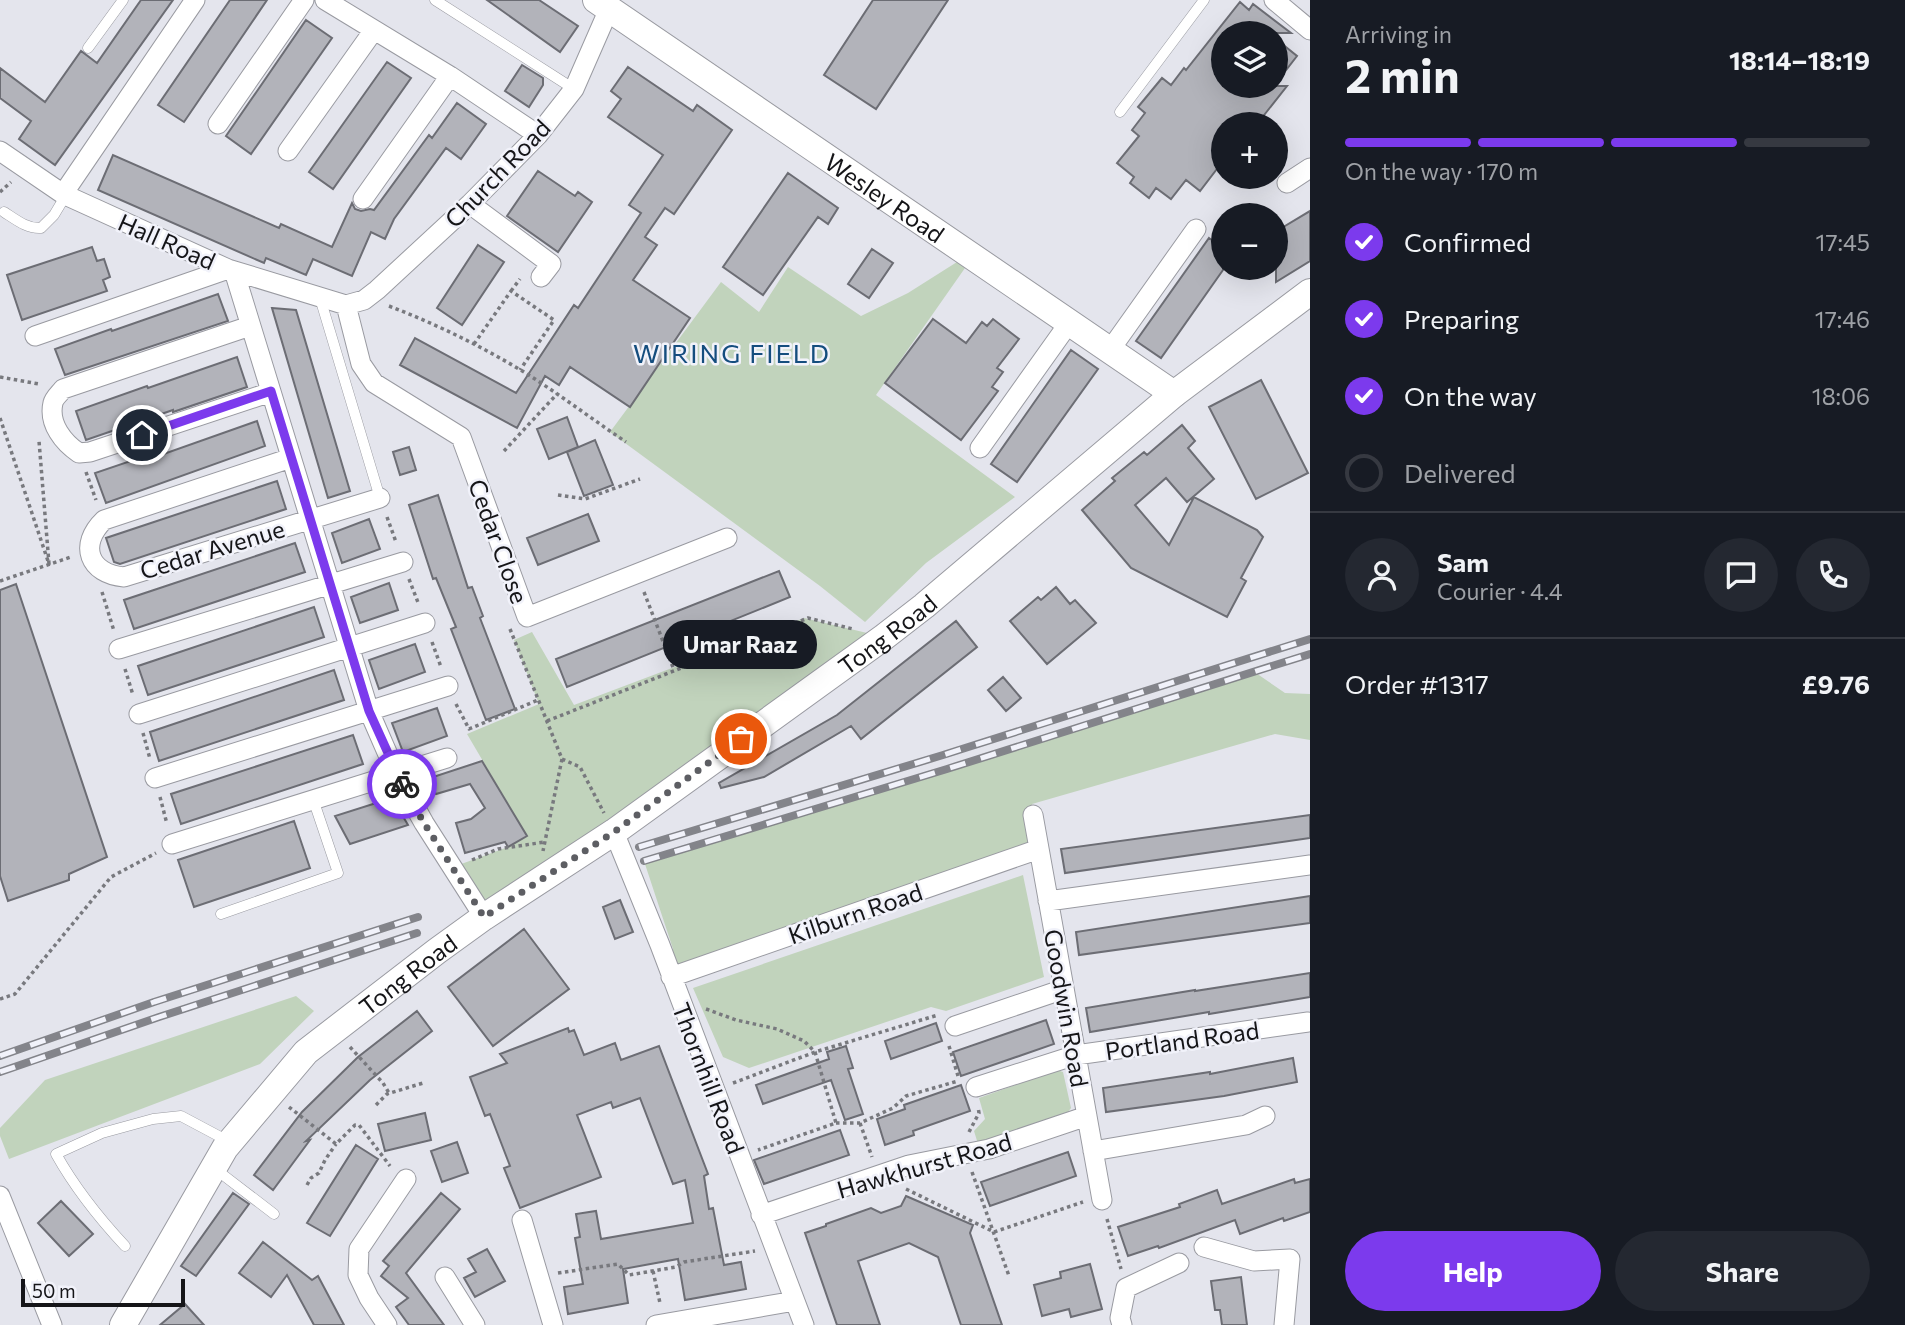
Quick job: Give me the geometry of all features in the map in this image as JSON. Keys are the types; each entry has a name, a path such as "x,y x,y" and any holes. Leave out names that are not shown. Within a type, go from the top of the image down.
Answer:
{"main road":[{"name":"Wesley Road","path":"602,4 1174,394"},
{"name":"Tong Road","path":"123,1325 230,1142 306,1052 484,917 614,832 884,637 1174,394 1310,292"}],"street":[{"path":"64,195 195,0"},
{"path":"218,124 304,0"},
{"path":"325,0 450,76 538,135"},
{"path":"1274,0 1310,30"},
{"name":"Church Road","path":"346,305 367,297 470,204 538,135 574,89 602,4"},
{"path":"288,151 374,30"},
{"path":"363,199 450,76"},
{"name":"Hall Road","path":"0,151 64,195 231,270 346,305"},
{"path":"1288,182 1310,168"},
{"path":"470,204 551,264 541,277"},
{"path":"1110,350 1196,229"},
{"path":"35,336 231,270 369,711 396,773 424,823 484,917"},
{"name":"Cedar Close","path":"346,305 361,364 374,383 461,437 527,618 727,538"},
{"path":"980,448 1069,323"},
{"path":"250,326 63,389 53,402 48,432 79,453 90,452 271,391"},
{"path":"91,557 89,541 93,530 104,520 291,458"},
{"name":"Cedar Avenue","path":"91,557 98,569 109,576 124,577 380,498"},
{"path":"119,649 403,562"},
{"path":"139,714 425,623"},
{"path":"155,778 448,686"},
{"path":"172,844 447,758"},
{"name":"Goodwin Road","path":"1033,815 1102,1198"},
{"name":"Thornhill Road","path":"614,832 804,1325"},
{"name":"Kilburn Road","path":"671,977 1039,849"},
{"path":"1048,901 1310,865"},
{"path":"955,1026 1064,989"},
{"name":"Portland Road","path":"968,1083 1076,1055 1308,1022"},
{"name":"Hawkhurst Road","path":"761,1215 909,1165 989,1149 1087,1116"},
{"path":"1093,1151 1246,1125 1265,1116"},
{"path":"387,1325 358,1275 359,1249 405,1179"},
{"path":"0,1196 6,1224 52,1325"},
{"path":"522,1220 553,1325"},
{"path":"1204,1247 1254,1261 1290,1259 1284,1325"},
{"path":"1122,1325 1119,1318 1126,1288 1179,1263"},
{"path":"445,1278 475,1325"},
{"path":"660,1324 795,1301"}],"lane":[{"path":"88,48 123,0"},
{"path":"435,0 574,89"},
{"path":"1120,112 1203,0"},
{"path":"4,212 28,226 41,228 54,215 64,195"},
{"path":"320,298 380,498"},
{"path":"221,914 338,873 313,799"},
{"path":"125,1246 98,1217 56,1154 102,1132 153,1119 181,1116 230,1142"},
{"path":"214,1167 274,1214"}],"path":[{"path":"474,344 511,292 554,320 520,370"},
{"path":"367,297 474,344 520,370 626,442"},
{"path":"0,377 63,389"},
{"path":"504,451 557,394"},
{"path":"0,418 49,564"},
{"path":"48,432 49,564"},
{"path":"79,453 104,520"},
{"path":"558,495 585,499 640,479"},
{"path":"380,498 448,686 469,729 538,699"},
{"path":"0,581 73,556 91,557 139,714 172,844 111,877 15,993 0,999"},
{"path":"637,574 674,670"},
{"path":"527,618 508,625 562,759 540,861"},
{"path":"547,721 808,618 884,637"},
{"path":"562,759 580,767 614,832"},
{"path":"453,867 498,849 545,842"},
{"path":"678,997 736,1020 777,1029 804,1041 815,1052 836,1123"},
{"path":"715,1090 815,1052 937,1014 955,1026 948,1042 979,1113 969,1131 969,1153 1010,1276"},
{"path":"334,1030 390,1093"},
{"path":"376,1105 390,1093 423,1083"},
{"path":"739,1157 836,1123 860,1123 893,1108 906,1096 968,1083"},
{"path":"271,1093 336,1144"},
{"path":"860,1123 879,1175 994,1232 1102,1198 1126,1288"},
{"path":"307,1185 311,1178 319,1173 324,1160 336,1144 355,1125 359,1125 387,1164 405,1179"},
{"path":"538,1276 618,1264 629,1275 676,1267 684,1262 774,1248"},
{"path":"653,1271 660,1324"}],"green space":[{"path":"957,262 965,268 876,395 1015,497 926,563 865,622 610,432 721,282 759,312 788,267 861,316 908,293"},
{"path":"804,618 884,637 484,917 453,867 508,847 527,836 467,734 539,704 514,640 532,632 574,705"},
{"path":"1253,671 1285,693 1310,694 1310,740 1275,734 1032,804 1039,849 671,977 673,949 644,861 947,769"},
{"path":"1023,875 1044,977 946,1011 931,1007 749,1068 723,1057 693,988"},
{"path":"296,996 314,1011 260,1064 9,1159 0,1136 0,1128 45,1080"},
{"path":"1057,1070 1063,1072 1071,1108 1065,1116 978,1144 974,1131 985,1119 979,1098"}],"building":[{"path":"141,0 173,0 55,165 19,139 31,121 0,98 0,68 45,102 81,51 97,63"},
{"path":"230,0 267,0 184,122 158,105"},
{"path":"487,0 539,0 578,26 560,52"},
{"path":"873,0 948,0 876,109 824,75"},
{"path":"1240,2 1249,10 1253,4 1275,21 1225,21"},
{"path":"306,20 332,38 251,154 226,136"},
{"path":"1211,39 1211,98 1278,98 1266,112 1211,112 1211,177 1200,191 1186,180 1171,199 1156,188 1149,198 1130,183 1134,177 1117,163 1139,136 1132,130 1145,113 1138,107 1162,78 1171,85 1184,68 1186,70"},
{"path":"1288,49 1297,56 1288,68"},
{"path":"387,62 411,78 333,189 309,172"},
{"path":"522,65 543,78 543,85 529,107 505,91"},
{"path":"628,67 693,111 697,105 732,130 674,214 665,208 645,237 657,245 633,280 690,318 630,407 570,367 559,385 545,376 517,428 400,365 415,338 516,393 574,305 578,308 641,213 629,205 663,155 608,117 621,99 611,91"},
{"path":"457,103 486,124 461,159 446,148 394,219 385,239 371,232 352,276 313,259 306,275 266,258 264,263 98,190 113,155 279,228 281,224 332,247 352,203 355,209 361,211 374,210 429,135 432,138"},
{"path":"538,171 575,196 578,192 592,202 558,252 507,216"},
{"path":"788,173 838,208 828,224 818,217 763,295 723,267"},
{"path":"1310,211 1310,261 1288,275 1288,224"},
{"path":"1209,238 1211,239 1211,280 1216,280 1161,358 1136,341"},
{"path":"478,245 504,262 462,325 437,308"},
{"path":"92,247 97,261 104,259 110,277 103,280 107,291 22,320 7,275"},
{"path":"872,249 893,263 869,298 848,284"},
{"path":"218,294 228,321 65,375 55,349"},
{"path":"272,308 296,310 350,491 328,498"},
{"path":"933,319 966,343 982,322 987,326 993,319 1019,339 997,368 1003,372 992,387 998,391 961,440 885,383"},
{"path":"1071,350 1098,369 1017,482 991,464"},
{"path":"237,357 247,387 86,440 76,411"},
{"path":"1261,380 1308,473 1256,499 1209,407"},
{"path":"567,417 578,447 549,459 537,429"},
{"path":"257,421 265,446 106,503 95,473 160,451 161,455"},
{"path":"1182,425 1195,441 1188,448 1214,479 1187,502 1166,478 1135,505 1169,545 1194,497 1257,530 1263,537 1241,578 1246,581 1227,617 1131,568 1082,510 1115,481 1112,478 1144,452 1147,455"},
{"path":"595,440 613,485 584,496 567,452"},
{"path":"409,447 416,470 400,475 393,452"},
{"path":"277,481 286,509 120,564 114,562 106,538"},
{"path":"438,495 468,588 472,587 483,616 480,618 515,709 486,720 451,629 456,627 436,578 433,579 409,505"},
{"path":"588,514 599,541 538,565 527,538"},
{"path":"369,519 380,549 342,563 332,533"},
{"path":"295,543 305,572 134,629 124,600"},
{"path":"779,571 790,597 567,687 556,659"},
{"path":"389,583 398,610 360,623 351,597"},
{"path":"16,584 107,857 69,874 69,880 8,901 0,876 0,590"},
{"path":"1056,587 1070,604 1075,600 1096,623 1047,664 1010,621 1038,597 1041,600"},
{"path":"314,607 324,637 148,695 138,666"},
{"path":"956,621 977,647 861,739 851,726 764,777 721,788 719,783 837,715"},
{"path":"415,644 425,672 379,689 369,660"},
{"path":"334,670 344,700 159,761 150,732"},
{"path":"1003,677 1021,698 1006,711 988,690"},
{"path":"437,708 447,736 403,752 392,723"},
{"path":"353,735 363,764 181,824 171,794"},
{"path":"482,761 527,836 508,847 505,842 465,853 456,823 471,819 485,808 470,784 436,794 424,780"},
{"path":"392,798 408,825 350,844 335,816"},
{"path":"1310,815 1310,838 1065,873 1061,849"},
{"path":"294,821 310,868 194,907 178,860"},
{"path":"1310,896 1310,923 1079,955 1076,932"},
{"path":"620,900 633,932 615,939 603,907"},
{"path":"524,929 569,989 493,1046 448,987"},
{"path":"1310,973 1310,997 1090,1032 1086,1008"},
{"path":"417,1011 432,1031 370,1080 306,1141 310,1140 273,1190 254,1175 302,1112 358,1057"},
{"path":"1046,1020 1054,1044 961,1076 953,1052"},
{"path":"936,1023 942,1041 891,1059 885,1041"},
{"path":"568,1028 569,1032 574,1030 584,1055 615,1043 621,1060 659,1046 708,1174 704,1176 709,1209 713,1208 724,1265 741,1262 746,1289 685,1300 678,1259 623,1269 628,1303 568,1314 564,1287 583,1284 575,1238 580,1237 576,1214 596,1211 601,1239 693,1223 685,1180 673,1184 640,1098 613,1108 611,1102 577,1115 601,1177 520,1208 504,1168 510,1166 490,1114 485,1116 470,1077 507,1063 500,1054"},
{"path":"846,1046 853,1068 848,1069 863,1114 845,1120 831,1080 763,1104 756,1085 829,1059 827,1052"},
{"path":"1293,1058 1297,1082 1224,1096 1106,1112 1103,1088 1210,1074"},
{"path":"961,1085 970,1111 913,1131 914,1135 885,1145 877,1119 905,1109 904,1105"},
{"path":"425,1113 431,1140 385,1151 378,1124"},
{"path":"840,1130 849,1155 764,1184 754,1160"},
{"path":"457,1142 468,1173 442,1182 431,1151"},
{"path":"356,1145 378,1159 330,1236 307,1223"},
{"path":"1068,1152 1076,1176 990,1206 981,1182"},
{"path":"1294,1179 1295,1183 1310,1179 1310,1212 1284,1221 1283,1218 1240,1234 1235,1220 1159,1248 1158,1246 1128,1256 1118,1227 1180,1207 1179,1204 1217,1190 1222,1204"},
{"path":"233,1193 249,1204 196,1276 181,1266"},
{"path":"441,1193 460,1209 406,1273 444,1325 409,1325 396,1307 408,1298 381,1276 389,1266 383,1261"},
{"path":"906,1196 973,1225 970,1233 1002,1325 961,1325 938,1257 909,1243 858,1261 880,1325 837,1325 805,1233 871,1208 881,1213 901,1206"},
{"path":"61,1201 93,1234 69,1256 38,1223"},
{"path":"263,1242 312,1280 318,1276 344,1325 314,1325 287,1275 271,1297 239,1273"},
{"path":"487,1249 505,1281 475,1297 464,1278 476,1272 468,1259"},
{"path":"1090,1264 1102,1309 1071,1317 1069,1309 1042,1316 1034,1285 1061,1278 1060,1272"},
{"path":"1241,1277 1247,1325 1222,1325 1220,1310 1215,1310 1211,1281"},
{"path":"185,1304 204,1325 160,1325"}],"railway":[{"path":"639,847 943,755 1310,639"},
{"path":"644,861 1310,654"},
{"path":"0,1056 154,1002 418,917"},
{"path":"0,1072 417,933"}],"way so far":[{"path":"402,784 484,917 614,832 741,739"}],"place":[{"name":"Umar Raaz","path":"741,739"}],"district":[{"name":"WIRING FIELD","path":"732,352"}],"route":[{"path":"142,435 271,391 369,711 402,784"}]}
